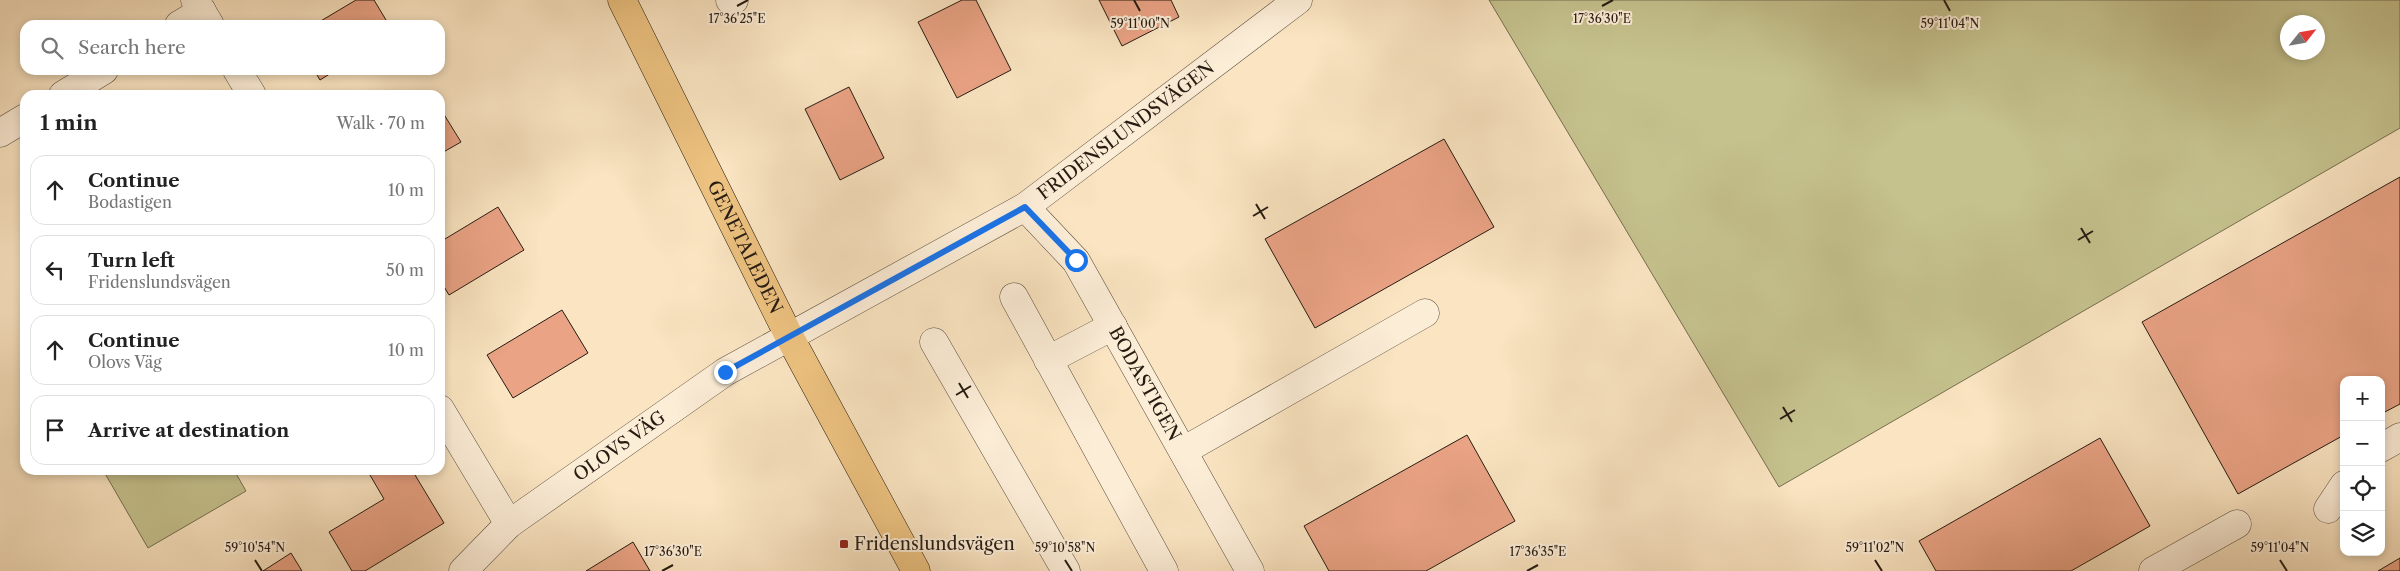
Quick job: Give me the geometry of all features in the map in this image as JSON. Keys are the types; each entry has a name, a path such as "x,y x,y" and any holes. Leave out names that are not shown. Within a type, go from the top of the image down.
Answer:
{"main road":[{"name":"GENETALEDEN","path":"622,0 789,336 916,571"}],"street":[{"name":"FRIDENSLUNDSVÄGEN","path":"789,336 1025,207 1298,0"},
{"path":"71,90 96,75"},
{"path":"240,75 249,90"},
{"path":"0,133 20,121"},
{"name":"BODASTIGEN","path":"1025,207 1076,260 1250,571"},
{"path":"1014,297 1164,571"},
{"path":"1183,452 1425,313"},
{"path":"1048,360 1113,326"},
{"name":"OLOVS VÄG","path":"463,571 509,524 725,372 789,336"},
{"path":"934,342 1066,571"},
{"path":"445,417 509,524"},
{"path":"2385,446 2400,438"},
{"path":"2328,510 2340,491"},
{"path":"2153,571 2237,524"}],"shaded area":[{"path":"1489,0 2400,0 2400,128 1779,487"},
{"path":"106,475 237,475 246,491 148,548"}],"building":[{"path":"356,0 374,0 386,20 322,20"},
{"path":"962,0 976,0 1011,70 957,98 918,22"},
{"path":"1099,0 1171,0 1179,17 1122,46"},
{"path":"317,75 328,75 320,80"},
{"path":"849,87 884,158 840,180 805,109"},
{"path":"445,116 461,142 445,151"},
{"path":"1444,139 1494,227 1315,328 1265,239"},
{"path":"2400,177 2400,404 2385,412 2385,376 2340,376 2340,437 2238,494 2142,322"},
{"path":"498,207 524,250 449,295 445,288 445,239"},
{"path":"562,310 588,353 513,398 487,355"},
{"path":"1467,435 1515,521 1426,571 1329,571 1304,526"},
{"path":"2100,438 2150,526 2071,571 1936,571 1919,541"},
{"path":"370,475 415,475 444,523 365,571 352,571 329,532 384,499"},
{"path":"633,542 650,571 586,571"},
{"path":"291,553 302,571 263,571"},
{"path":"2400,558 2400,571 2378,571"}],"place":[{"name":"Fridenslundsvägen","path":"844,544"}],"route":[{"path":"725,372 789,336 852,304 1025,207 1076,260"}]}
